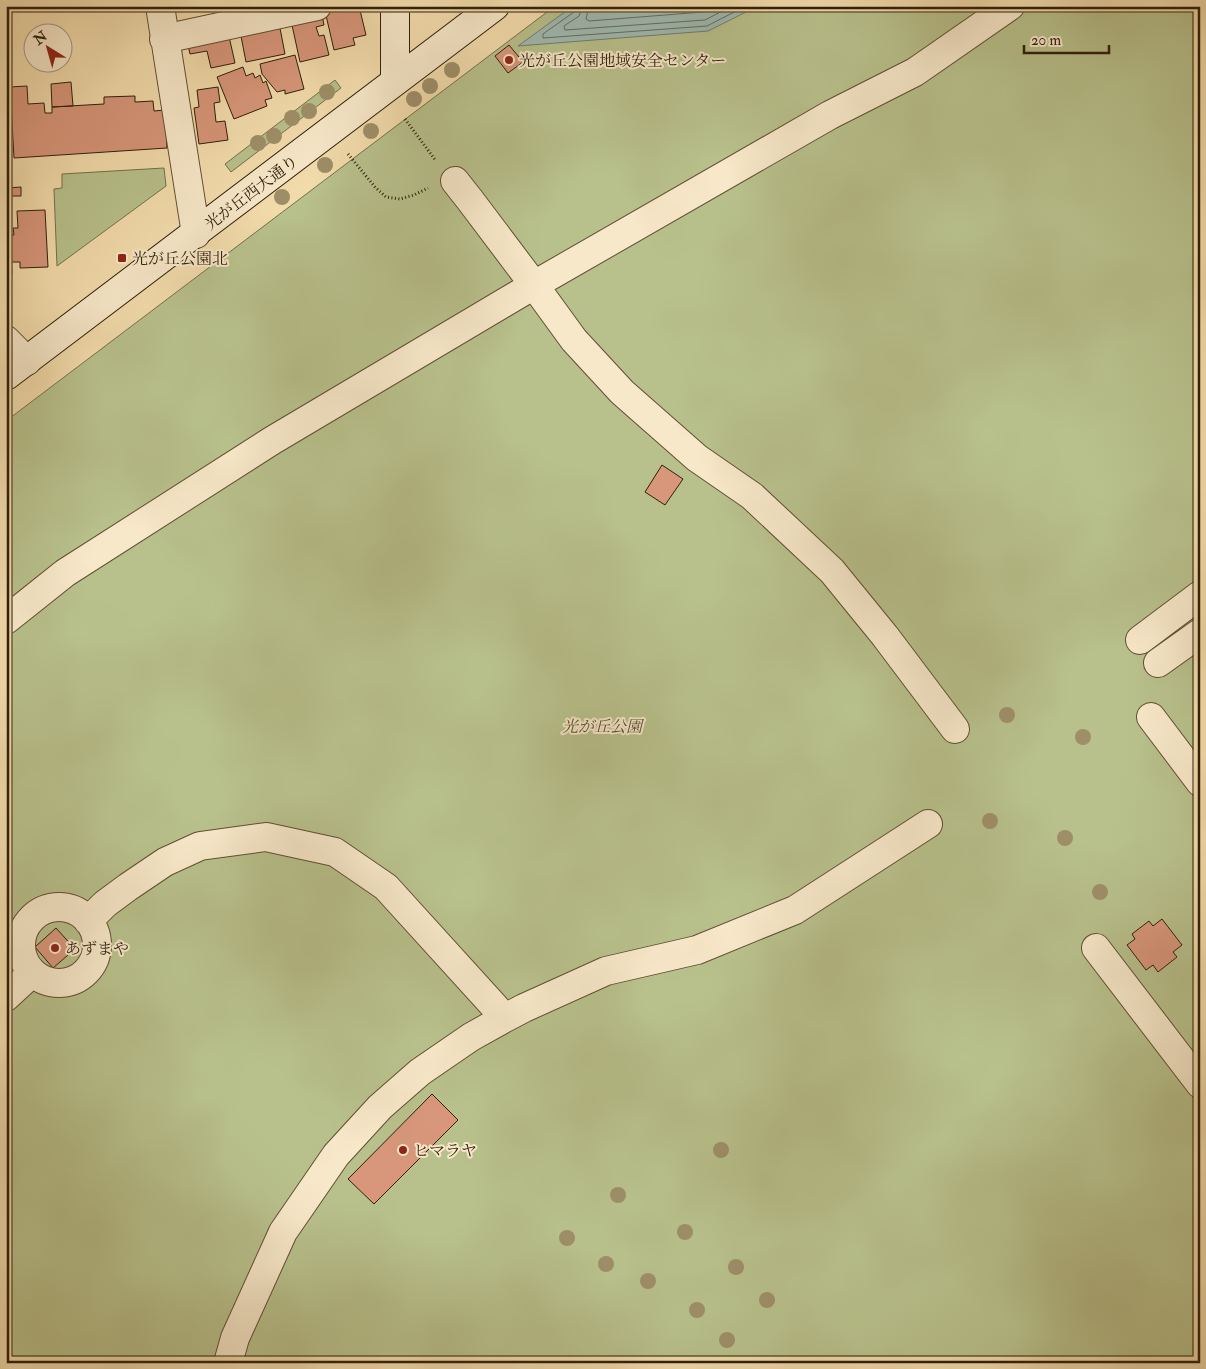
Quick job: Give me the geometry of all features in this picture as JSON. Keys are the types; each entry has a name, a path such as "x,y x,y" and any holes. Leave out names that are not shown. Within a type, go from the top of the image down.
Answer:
{"street":[{"path":"160,6 196,234"},
{"path":"164,39 317,6"},
{"path":"395,6 395,82"},
{"name":"光が丘西大通り","path":"16,369 495,6"},
{"path":"6,620 65,573 273,440 534,285 830,115 915,72 1010,6"},
{"path":"455,181 574,340 622,392 697,458 752,496 832,571 885,636 955,729"},
{"path":"6,340 16,369"},
{"path":"1140,640 1200,595"},
{"path":"1158,663 1200,633"},
{"path":"1151,717 1200,782"},
{"path":"228,1363 235,1338 283,1232 336,1155 380,1107 420,1072 471,1037 505,1018 606,970 697,950 795,910 928,824"},
{"path":"88,921 105,904 165,862 200,846 266,837 335,852 386,887 505,1018"},
{"path":"57,906 70,908 81,914 88,921 96,935 97,948 94,961 87,971 78,979 54,983 42,980 32,973 25,963 21,952 21,940 25,927 33,917 44,910 57,906"},
{"path":"1096,948 1200,1084"},
{"path":"6,997 32,973"}],"path":[{"path":"405,119 423,143"},
{"path":"348,154 375,187 386,197 400,199 428,188 455,181"}],"green space":[{"name":"光が丘公園","path":"555,6 1200,6 1200,1363 6,1363 6,421"},
{"path":"335,80 341,88 231,172 225,164"},
{"path":"164,168 166,186 57,266 54,189 62,188 62,174"}],"water":[{"path":"573,6 758,6 708,31 518,46"}],"building":[{"path":"343,6 359,6 366,35 353,38 355,45 334,50 325,11"},
{"path":"321,10 324,25 316,27 319,36 324,35 329,55 300,62 292,25"},
{"path":"279,23 285,54 246,62 240,31"},
{"path":"228,32 235,63 211,68 207,51 190,54 187,41"},
{"path":"509,45 523,62 508,73 495,56"},
{"path":"295,55 304,89 285,94 285,90 277,92 262,74 260,64"},
{"path":"243,67 246,76 253,73 255,78 260,75 263,83 266,81 272,98 265,100 267,106 234,119 217,77"},
{"path":"71,82 73,106 52,107 51,84"},
{"path":"27,86 28,104 44,103 45,113 52,113 52,107 104,104 104,97 135,96 135,102 153,101 154,111 165,110 167,148 14,158 10,87"},
{"path":"218,87 220,102 214,103 216,122 225,121 228,140 199,144 194,108 199,107 197,90"},
{"path":"21,187 21,196 8,196 7,188"},
{"path":"45,210 48,267 20,268 20,262 11,262 12,273 6,274 6,216 9,216 10,235 14,235 13,228 18,228 17,211"},
{"path":"662,465 683,479 665,505 645,492"},
{"path":"1162,919 1182,945 1173,952 1177,957 1158,972 1153,965 1146,970 1127,945 1135,939 1132,934 1149,921 1153,926"},
{"name":"あずまや","path":"56,928 75,949 53,968 35,947"},
{"name":"ヒマラヤ","path":"432,1094 458,1120 374,1204 348,1179"}],"place":[{"name":"光が丘公園地域安全センター","path":"509,60"},
{"name":"光が丘公園北","path":"122,258"},
{"name":"あずまや","path":"55,948"},
{"name":"ヒマラヤ","path":"403,1150"}]}
